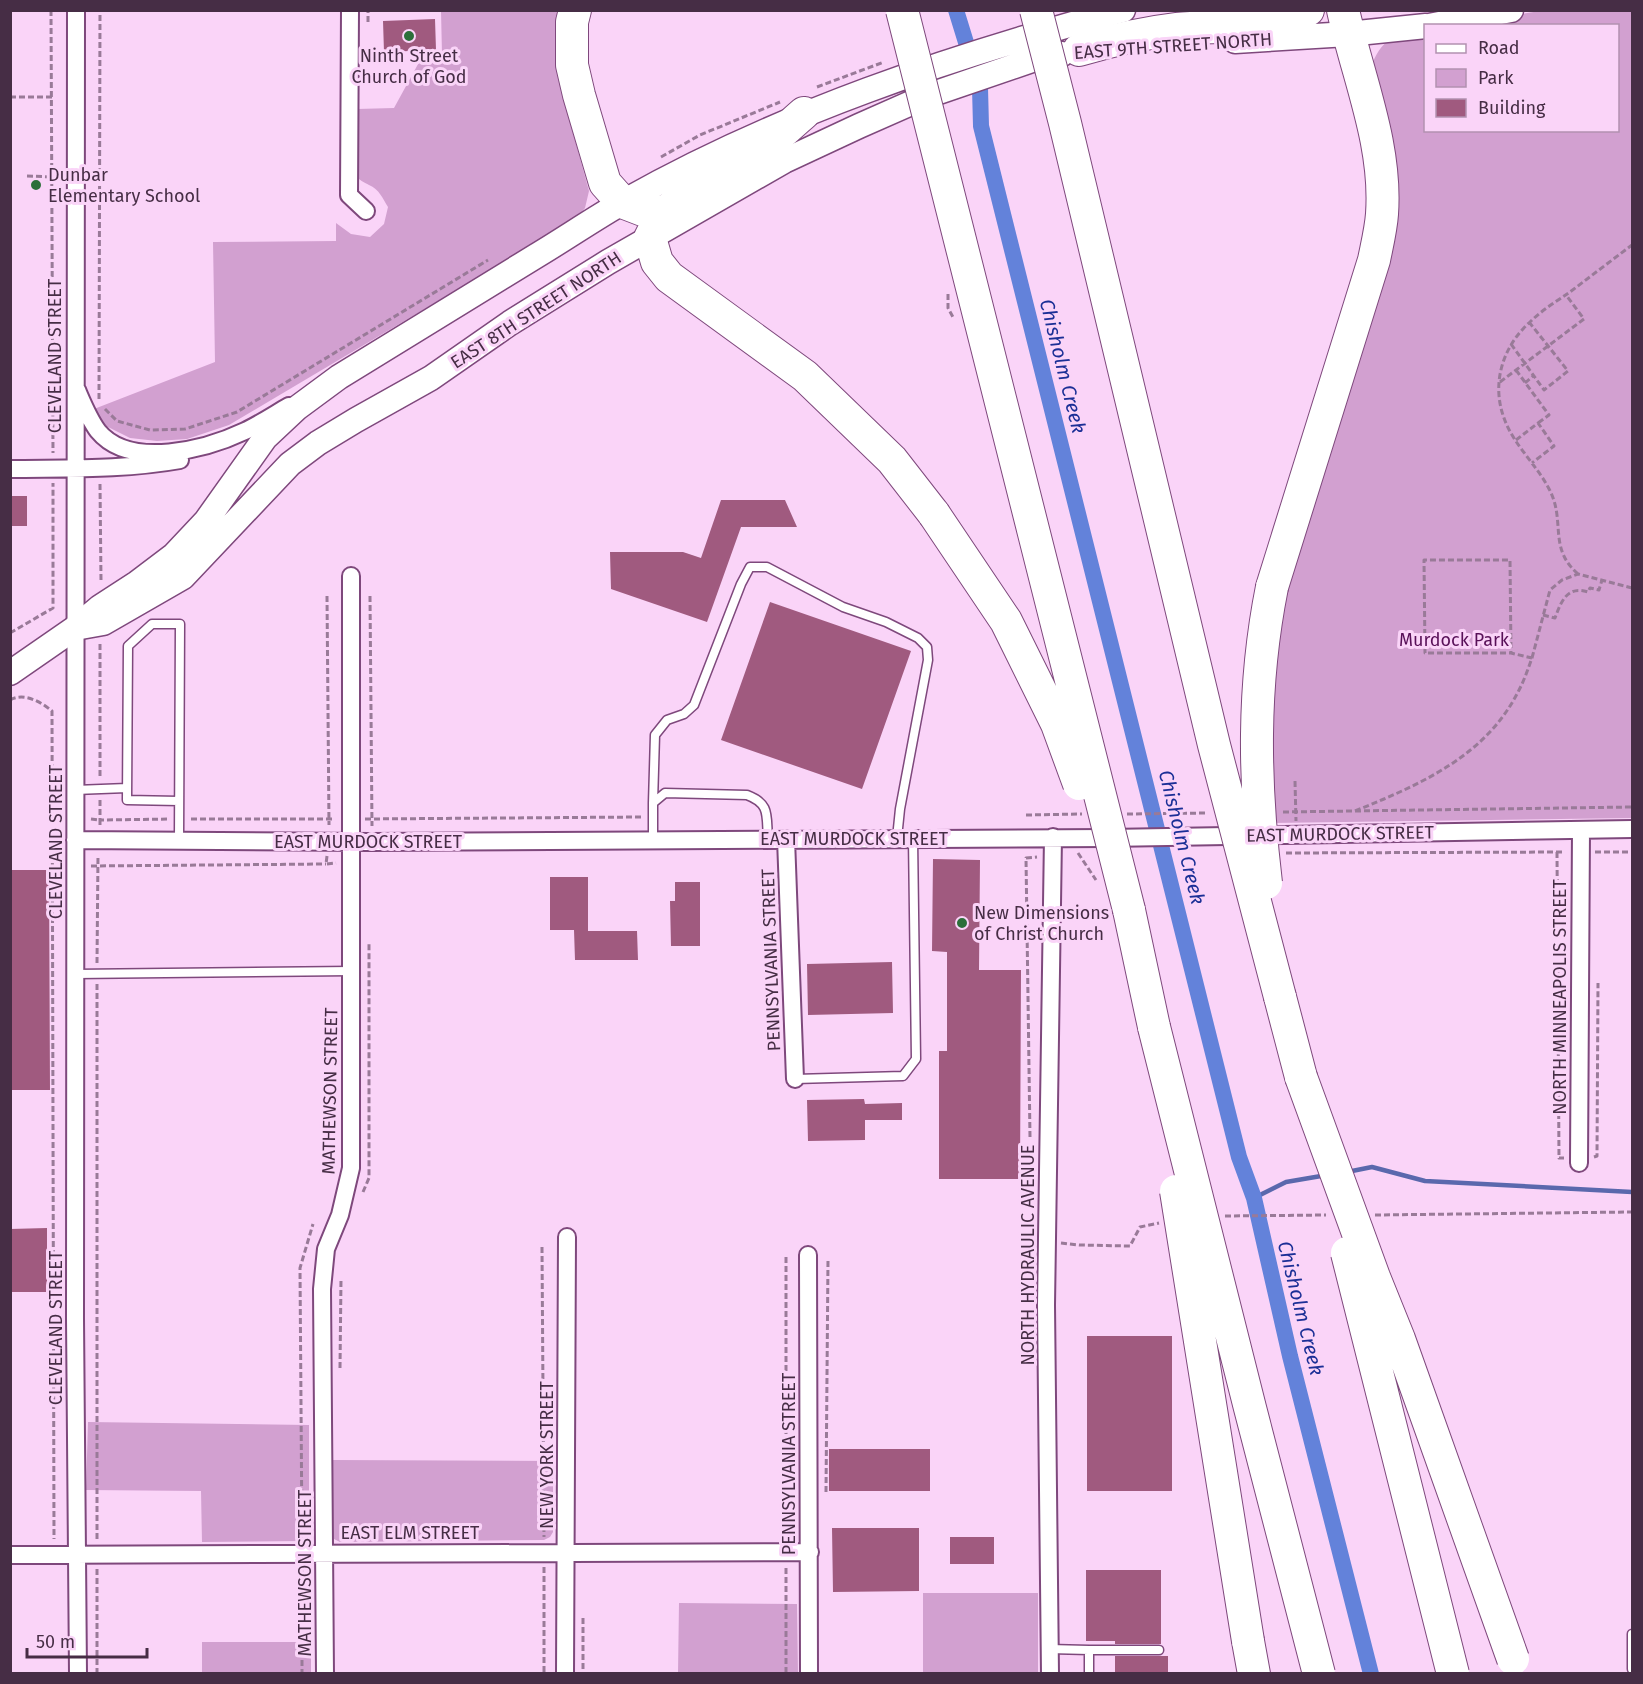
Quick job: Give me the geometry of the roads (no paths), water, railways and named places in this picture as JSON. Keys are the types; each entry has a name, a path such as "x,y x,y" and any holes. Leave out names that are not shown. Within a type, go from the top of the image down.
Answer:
{"highway":[{"path":"575,10 572,22 572,65 605,183 622,202 648,212 657,225 657,261 669,277 805,376 892,460 934,514 1006,621 1035,678 1056,724 1129,910"},
{"path":"902,10 1129,910 1154,1027 1319,1674"},
{"path":"1079,50 1128,36 1179,29 1269,23 1300,16 1308,10"},
{"path":"1280,997 1257,785 1256,727 1263,629 1272,586 1374,260 1381,222 1380,154 1345,22"},
{"path":"1035,35 1067,134 1214,745 1454,1674"},
{"path":"657,225 684,195 713,175 762,148 804,113"},
{"path":"657,225 703,208"},
{"path":"1154,1027 1174,1176 1254,1674"},
{"path":"1301,1077 1374,1277 1412,1372 1515,1666"}],"street":[{"name":"CLEVELAND STREET","path":"76,10 75,1319 78,1674"},
{"path":"350,10 349,195 366,211"},
{"name":"EAST 9TH STREET NORTH","path":"804,113 918,72 1123,10"},
{"name":"EAST 9TH STREET NORTH","path":"1438,24 1511,10"},
{"name":"EAST 9TH STREET NORTH","path":"703,208 784,161 927,96 1035,35 1079,50 1345,22 1424,26"},
{"path":"75,384 89,417 100,432 120,446 141,453 169,452 204,446 245,431 339,377 622,202 804,113"},
{"name":"EAST 8TH STREET NORTH","path":"75,628 103,624 183,577 273,480 318,443 431,378 510,323 608,261 657,225"},
{"path":"10,673 174,555 206,521 265,438 297,408 339,377"},
{"path":"10,469 152,465 217,452 234,442 245,431"},
{"name":"MATHEWSON STREET","path":"325,1674 322,1289 326,1249 340,1215 351,1168 351,576"},
{"name":"EAST MURDOCK STREET","path":"75,840 352,842 1108,838 1632,829"},
{"name":"NORTH MINNEAPOLIS STREET","path":"1579,1163 1581,830"},
{"name":"NORTH HYDRAULIC AVENUE","path":"1050,1674 1046,1305 1053,837"},
{"name":"PENNSYLVANIA STREET","path":"786,839 795,1079"},
{"name":"NEW YORK STREET","path":"565,1674 567,1237"},
{"name":"PENNSYLVANIA STREET","path":"808,1255 809,1674"},
{"name":"EAST ELM STREET","path":"10,1555 324,1553 544,1544 810,1552"}],"lane":[{"path":"653,840 655,735 667,720 684,714 693,705 750,567 767,567 843,607 886,622 918,638 927,647 928,660 900,809 905,838 916,1059 903,1076 795,1079"},
{"path":"178,841 179,801 180,624 152,624 128,646 127,800 179,801"},
{"path":"75,790 127,788"},
{"path":"654,803 665,793 747,795 758,799 766,808 768,839"},
{"path":"75,975 352,971"},
{"path":"1632,1634 1632,1668"},
{"path":"1050,1649 1159,1650"},
{"path":"1089,1650 1089,1674"}],"waterway":[{"name":"Chisholm Creek","path":"956,10 980,88 981,126 1239,1157 1254,1198 1290,1356 1371,1674"},
{"path":"1347,1172 1372,1167 1425,1181 1632,1192"},
{"path":"1254,1198 1286,1182 1327,1175"}],"place":[{"name":"Ninth Street Church of God","path":"409,36"},
{"name":"Dunbar Elementary School","path":"36,185"},
{"name":"New Dimensions of Christ Church","path":"962,923"}],"park label":[{"name":"Murdock Park","path":"1454,640"}]}
